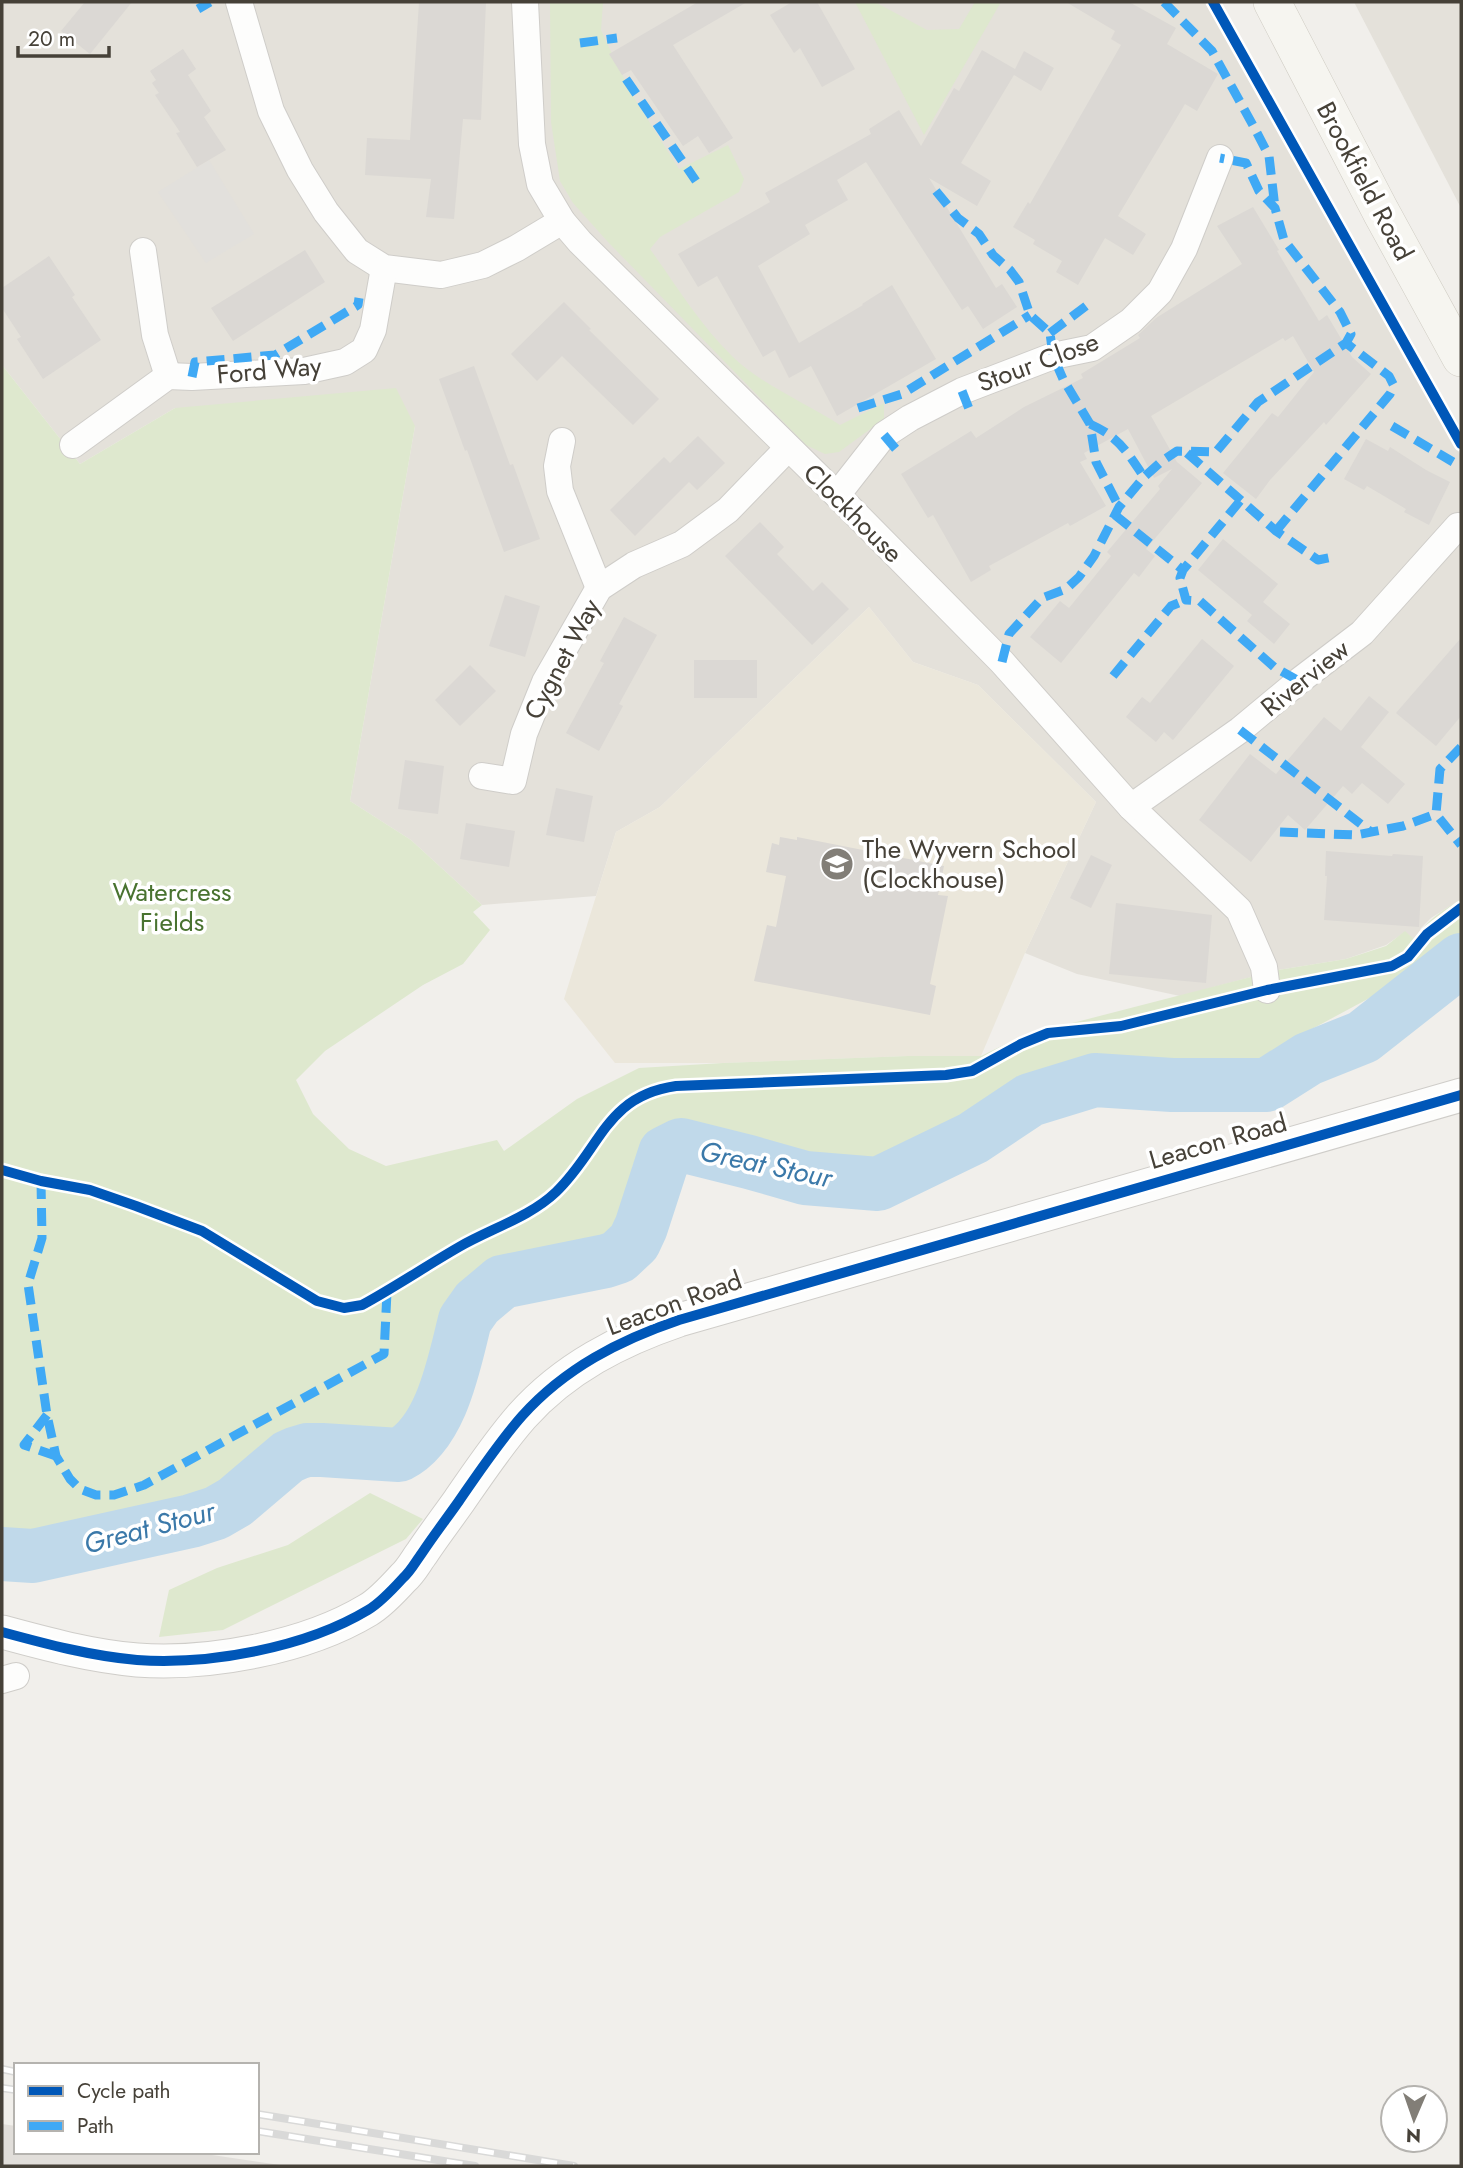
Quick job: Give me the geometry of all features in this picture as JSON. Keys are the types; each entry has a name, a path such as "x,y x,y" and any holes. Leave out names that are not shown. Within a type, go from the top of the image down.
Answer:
{"main road":[{"name":"Brookfield Road","path":"1272,2 1381,212 1461,358"}],"street":[{"path":"239,2 271,110 300,170 326,212 357,251 384,268 440,275 483,265 562,221"},
{"name":"Clockhouse","path":"526,2 532,144 540,184 562,221 1002,662 1131,807 1239,910 1264,967 1268,990"},
{"name":"Stour Close","path":"837,495 884,435 910,418 962,391 1053,356 1092,348 1131,321 1160,292 1184,249 1220,158"},
{"path":"74,445 169,376 155,335 143,251"},
{"name":"Ford Way","path":"169,376 304,371 345,362 364,350 373,330 384,268"},
{"name":"Cygnet Way","path":"562,441 557,466 560,491 599,588"},
{"name":"Cygnet Way","path":"482,776 513,781 524,734 545,682 599,588 634,565 682,544 728,510 788,448"},
{"name":"Riverview","path":"1131,807 1240,730 1362,633 1458,526"},
{"name":"Leacon Road","path":"2,1632 93,1654 138,1660 228,1656 301,1639 369,1609 405,1577 499,1443 524,1414 552,1387 613,1346 645,1331 679,1320 1461,1095"}],"shaded area":[{"path":"2,2 1205,2 1461,456 1461,899 1431,918 1421,928 1415,940 1405,932 1386,945 1346,959 1278,970 1180,996 1077,974 1025,953 1096,802 978,685 913,662 869,607 660,807 616,832 596,896 482,905 411,840 350,801 415,426 175,408 80,464 2,365"},
{"path":"1354,2 1461,2 1461,208"},
{"path":"209,160 254,234 206,263 158,192"},
{"name":"The Wyvern School (Clockhouse)","path":"869,607 913,662 978,685 1096,802 1025,953 981,1056 615,1063 564,999 616,832 660,807"},
{"path":"2,2124 14,2126 14,2154 206,2154 287,2166 2,2166"}],"green space":[{"path":"550,2 603,2 601,30 633,96 679,169 728,145 744,179 739,192 660,237 650,249 709,331 732,356 756,376 840,425 884,403 884,419 839,452 825,454 806,445 573,203 560,181 551,122"},
{"path":"855,2 875,2 927,30 959,29 975,2 1001,2 924,135"},
{"name":"Watercress Fields","path":"2,365 80,464 175,408 396,388 415,426 350,801 411,840 482,905 473,912 490,930 463,964 423,985 325,1051 296,1080 313,1114 349,1149 386,1166 497,1140 504,1151 577,1099 639,1068 908,1056 981,1056 1022,1036 1278,970 1346,959 1386,946 1405,931 1415,940 1429,921 1461,899 1461,944 1444,958 1297,1037 1282,1058 1269,1068 1247,1070 1166,1061 1120,1061 1075,1066 1015,1087 935,1146 900,1161 859,1171 823,1170 779,1159 707,1131 672,1130 649,1142 633,1165 621,1222 607,1244 497,1267 478,1280 460,1299 448,1323 425,1397 411,1420 392,1438 380,1441 313,1436 293,1440 274,1451 212,1501 198,1508 153,1520 91,1529 32,1543 12,1544 2,1540"},
{"path":"370,1493 423,1519 406,1539 223,1630 159,1637 169,1590 217,1568 288,1545"}],"building":[{"path":"85,2 132,2 90,54 61,31"},
{"path":"419,2 486,2 481,120 463,119 454,219 426,217 431,179 365,175 367,138 410,140"},
{"path":"698,2 747,2 673,45 733,138 709,153 698,136 683,146 631,70 622,75 609,54"},
{"path":"792,2 817,2 855,69 822,87 800,48 794,53 770,15"},
{"path":"1066,2 1129,2 1176,28 1167,44 1218,74 1197,111 1185,104 1118,216 1146,234 1133,255 1105,238 1078,285 1056,272 1062,261 1033,244 1035,240 1013,227 1028,202 1030,204 1121,45 1111,39 1115,31"},
{"path":"183,49 196,69 188,75 211,111 204,117 226,150 197,167 176,133 180,132 155,95 159,93 152,83 156,80 150,71"},
{"path":"982,50 1015,69 1024,51 1054,68 1041,91 1014,75 961,163 991,181 977,206 929,178 996,288 1002,284 1017,307 983,329 968,306 962,310 866,162 837,180 848,200 805,225 810,234 758,266 799,343 892,285 936,359 837,416 811,366 789,378 775,350 763,357 717,276 698,287 678,254 770,202 765,193 871,134 869,129 899,110 921,146 954,88 959,91"},
{"path":"1253,207 1319,321 1327,315 1352,357 1371,374 1326,425 1324,422 1270,480 1256,499 1223,473 1272,413 1278,417 1314,372 1293,336 1285,341 1283,338 1151,416 1177,462 1202,483 1146,549 1155,556 1139,577 1134,573 1061,663 1030,637 1060,601 1069,608 1111,556 1107,552 1160,489 1158,486 1172,469 1154,478 1128,429 1084,453 1087,459 1080,462 1106,506 1070,526 1068,523 989,566 991,570 971,582 933,515 928,518 901,474 971,431 976,438 1024,407 1083,378 1081,374 1140,338 1138,335 1156,318 1242,264 1217,226"},
{"path":"305,250 325,282 233,341 211,308"},
{"path":"49,256 101,340 43,379 17,339 21,337 2,308 2,288"},
{"path":"564,302 659,399 633,425 562,356 537,381 511,354"},
{"path":"474,366 540,539 504,552 439,379"},
{"path":"698,436 725,463 697,490 689,482 635,536 610,510 664,457 670,463"},
{"path":"1366,439 1388,451 1390,447 1450,482 1429,525 1404,512 1406,509 1367,486 1364,490 1344,479"},
{"path":"760,522 784,547 777,554 813,591 822,582 849,609 812,645 725,556"},
{"path":"1223,539 1278,584 1263,602 1290,624 1274,644 1247,621 1252,615 1198,570"},
{"path":"505,595 540,606 525,657 489,646"},
{"path":"624,617 657,635 619,704 623,706 599,751 566,733 604,663 600,661"},
{"path":"1461,638 1461,716 1436,746 1396,713"},
{"path":"1202,639 1234,666 1173,740 1164,732 1156,742 1126,717 1142,697 1150,703"},
{"path":"694,660 757,660 757,698 694,698"},
{"path":"470,665 496,691 460,726 435,700"},
{"path":"1369,696 1389,712 1361,747 1405,784 1388,804 1362,783 1352,794 1343,786 1305,830 1288,815 1251,862 1199,820 1250,754 1276,774 1324,717 1341,731"},
{"path":"405,760 444,766 438,814 398,809"},
{"path":"556,788 593,796 584,842 546,835"},
{"path":"466,823 515,831 509,867 460,859"},
{"path":"780,837 797,840 797,837 944,866 938,895 948,896 930,984 936,986 930,1015 754,981 767,925 776,927 786,876 766,872 772,843 779,845"},
{"path":"1326,851 1423,856 1419,927 1324,920"},
{"path":"1091,855 1112,865 1091,908 1070,898"},
{"path":"1116,903 1212,915 1206,983 1109,974"}],"waterway":[{"name":"Great Stour","path":"2,1554 33,1556 216,1513 235,1502 288,1457 307,1450 399,1455 414,1445 436,1414 451,1376 465,1320 477,1303 502,1282 618,1257 634,1242 641,1227 665,1153 681,1145 805,1178 878,1184 973,1138 1030,1100 1095,1080 1172,1085 1267,1085 1308,1059 1363,1037 1461,960"}],"railway":[{"path":"2,2069 14,2072"},
{"path":"2,2088 14,2090"},
{"path":"259,2114 574,2166"},
{"path":"259,2131 475,2166"}],"marked path":[{"path":"198,9 210,2"},
{"path":"1164,2 1212,51 1255,129 1269,156 1275,208"},
{"path":"580,43 617,38"},
{"path":"626,79 696,181"},
{"path":"1002,662 1009,634 1042,598 1066,589 1079,577 1094,556 1119,507 1144,477 1177,451 1216,452 1258,402 1346,343 1351,334 1340,312 1284,240 1275,208 1259,191 1246,163 1220,158"},
{"path":"936,191 958,218 979,234 993,255 1010,270 1019,282 1030,315 1050,333 1053,356 1063,379 1090,424 1096,462 1119,507"},
{"path":"192,377 195,362 275,355 358,305 359,298"},
{"path":"1050,333 1090,303"},
{"path":"858,408 902,394 1030,315"},
{"path":"1276,531 1394,386 1389,376 1346,343"},
{"path":"962,391 971,414"},
{"path":"1090,424 1115,440 1144,477"},
{"path":"1392,426 1453,462"},
{"path":"884,435 900,454"},
{"path":"1187,453 1276,531 1318,560 1333,557"},
{"path":"1240,501 1183,570 1180,578 1186,600 1200,601 1274,667 1299,681"},
{"path":"1115,515 1183,570"},
{"path":"1113,676 1171,606 1186,600"},
{"path":"1240,730 1371,832"},
{"path":"1461,747 1440,769 1436,814 1461,845"},
{"path":"1280,832 1356,835 1403,826 1436,814"},
{"path":"41,1181 42,1238 28,1284 47,1415 56,1456 70,1479 80,1489 96,1495 114,1495 144,1485 384,1354 387,1292"},
{"path":"47,1415 24,1445 56,1456"}],"cycle path":[{"path":"1213,2 1461,444"},
{"path":"2,1170 90,1190 136,1206 202,1231 317,1301 344,1308 362,1305 459,1247 546,1201 571,1176 619,1113 652,1092 676,1086 946,1075 972,1071 1021,1044 1048,1033 1121,1026 1267,990 1392,966 1408,957 1427,934 1461,908"},
{"path":"2,1632 103,1656 165,1661 195,1660 256,1651 315,1635 368,1610 386,1596 411,1569 505,1436 539,1399 575,1370 636,1337 679,1320 1461,1095"}],"place":[{"name":"The Wyvern School (Clockhouse)","path":"837,864"}]}
